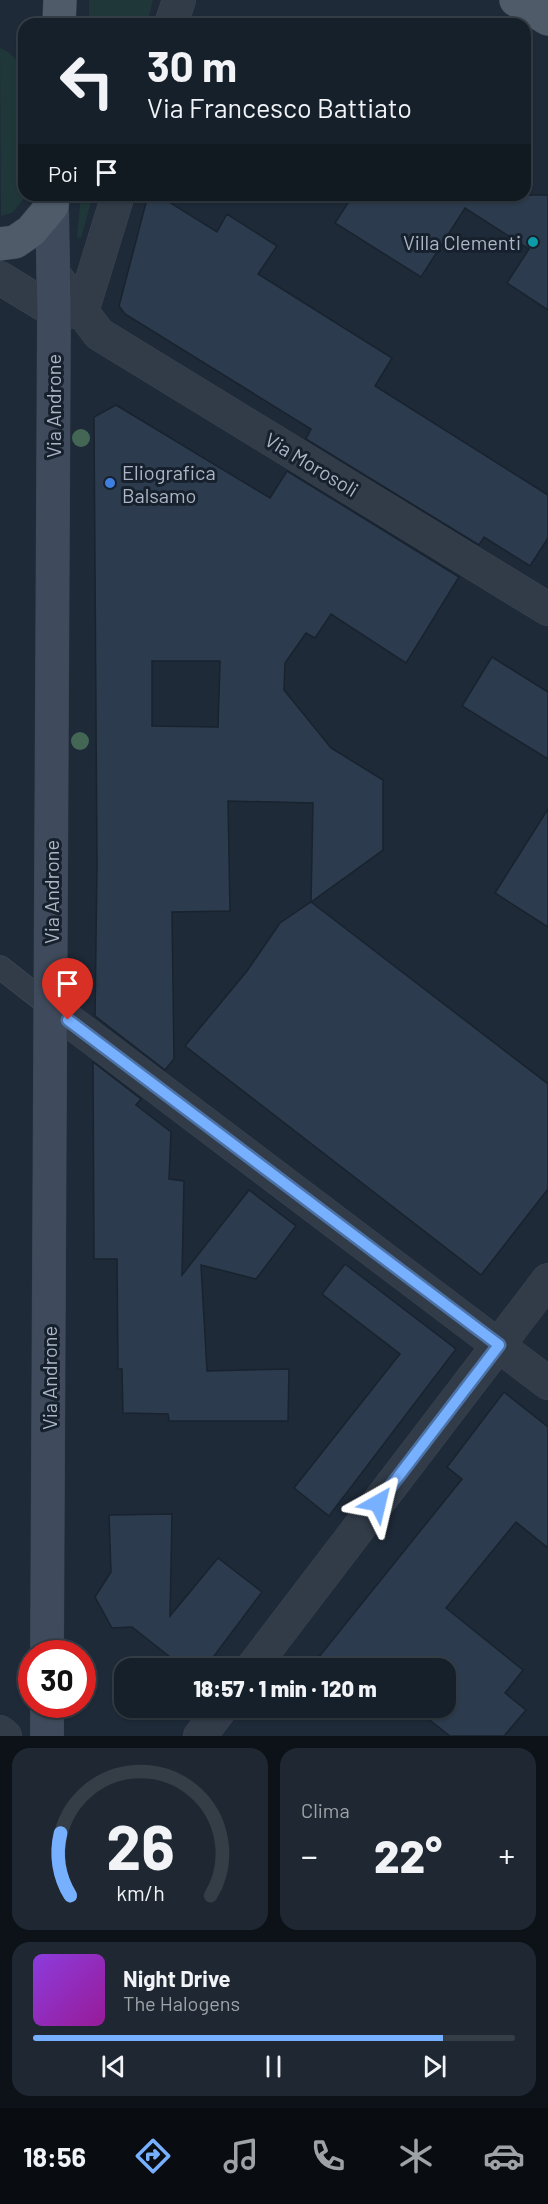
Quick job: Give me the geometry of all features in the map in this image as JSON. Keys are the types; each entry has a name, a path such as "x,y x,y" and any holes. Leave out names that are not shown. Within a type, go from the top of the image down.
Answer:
{"main road":[{"path":"59,18 60,0"},
{"path":"516,0 548,20"},
{"path":"0,244 15,242 31,231 52,201"},
{"name":"Via Androne","path":"47,1640 51,1007 68,312 53,273 53,201"},
{"path":"47,1718 47,1736"}],"street":[{"path":"173,18 179,0"},
{"path":"68,312 115,201"},
{"name":"Via Morosoli","path":"0,278 68,312 99,334 548,609"},
{"path":"51,1007 548,1383"},
{"path":"260,1658 548,1280"},
{"path":"200,1736 214,1718"},
{"path":"0,1732 5,1736"}],"lane":[{"path":"0,967 51,1007"}],"green space":[{"path":"89,0 153,0 148,18 89,18"},
{"path":"0,48 18,61 18,201 22,201 12,213 1,216"},
{"path":"80,201 91,201 81,238 77,237"}],"building":[{"path":"531,195 548,195 548,310 507,283 529,249 465,208 421,277 335,223 349,201 531,201"},
{"path":"146,201 168,201 217,232 227,214 277,246 258,274 392,358 375,386 548,495 548,538 530,566 484,537 479,545 306,439 311,429 125,314 119,306"},
{"path":"116,405 270,498 287,471 459,577 406,663 331,614 315,638 306,633 285,663 284,690 331,748 383,780 383,850 311,902 313,803 228,801 230,911 172,912 174,1059 165,1070 95,1016 97,865 94,417","holes":["152,661 220,661 218,727 152,726"]},
{"path":"492,657 548,692 548,759 462,706"},
{"path":"548,809 548,927 495,893"},
{"path":"311,902 548,1084 548,1189 481,1275 185,1046 247,971 280,923"},
{"path":"93,1062 141,1099 136,1105 171,1132 169,1179 184,1181 182,1275 249,1190 296,1226 256,1279 201,1265 207,1371 289,1369 288,1421 169,1421 168,1414 123,1413 122,1369 118,1369 117,1259 94,1259"},
{"path":"345,1264 456,1349 329,1516 294,1488 400,1354 322,1294"},
{"path":"504,1392 548,1427 548,1548 516,1522 446,1608 523,1670 505,1693 526,1710 504,1736 450,1736 427,1718 456,1718 456,1658 318,1658 462,1479 447,1467"},
{"path":"172,1514 170,1616 218,1558 262,1592 212,1658 171,1658 132,1627 112,1628 95,1597 111,1572 109,1515"}],"place":[{"name":"Villa Clementi","path":"533,242"},
{"name":"Eliografica Balsamo","path":"110,483"}],"route":[{"path":"68,1020 499,1345 378,1503"}]}
